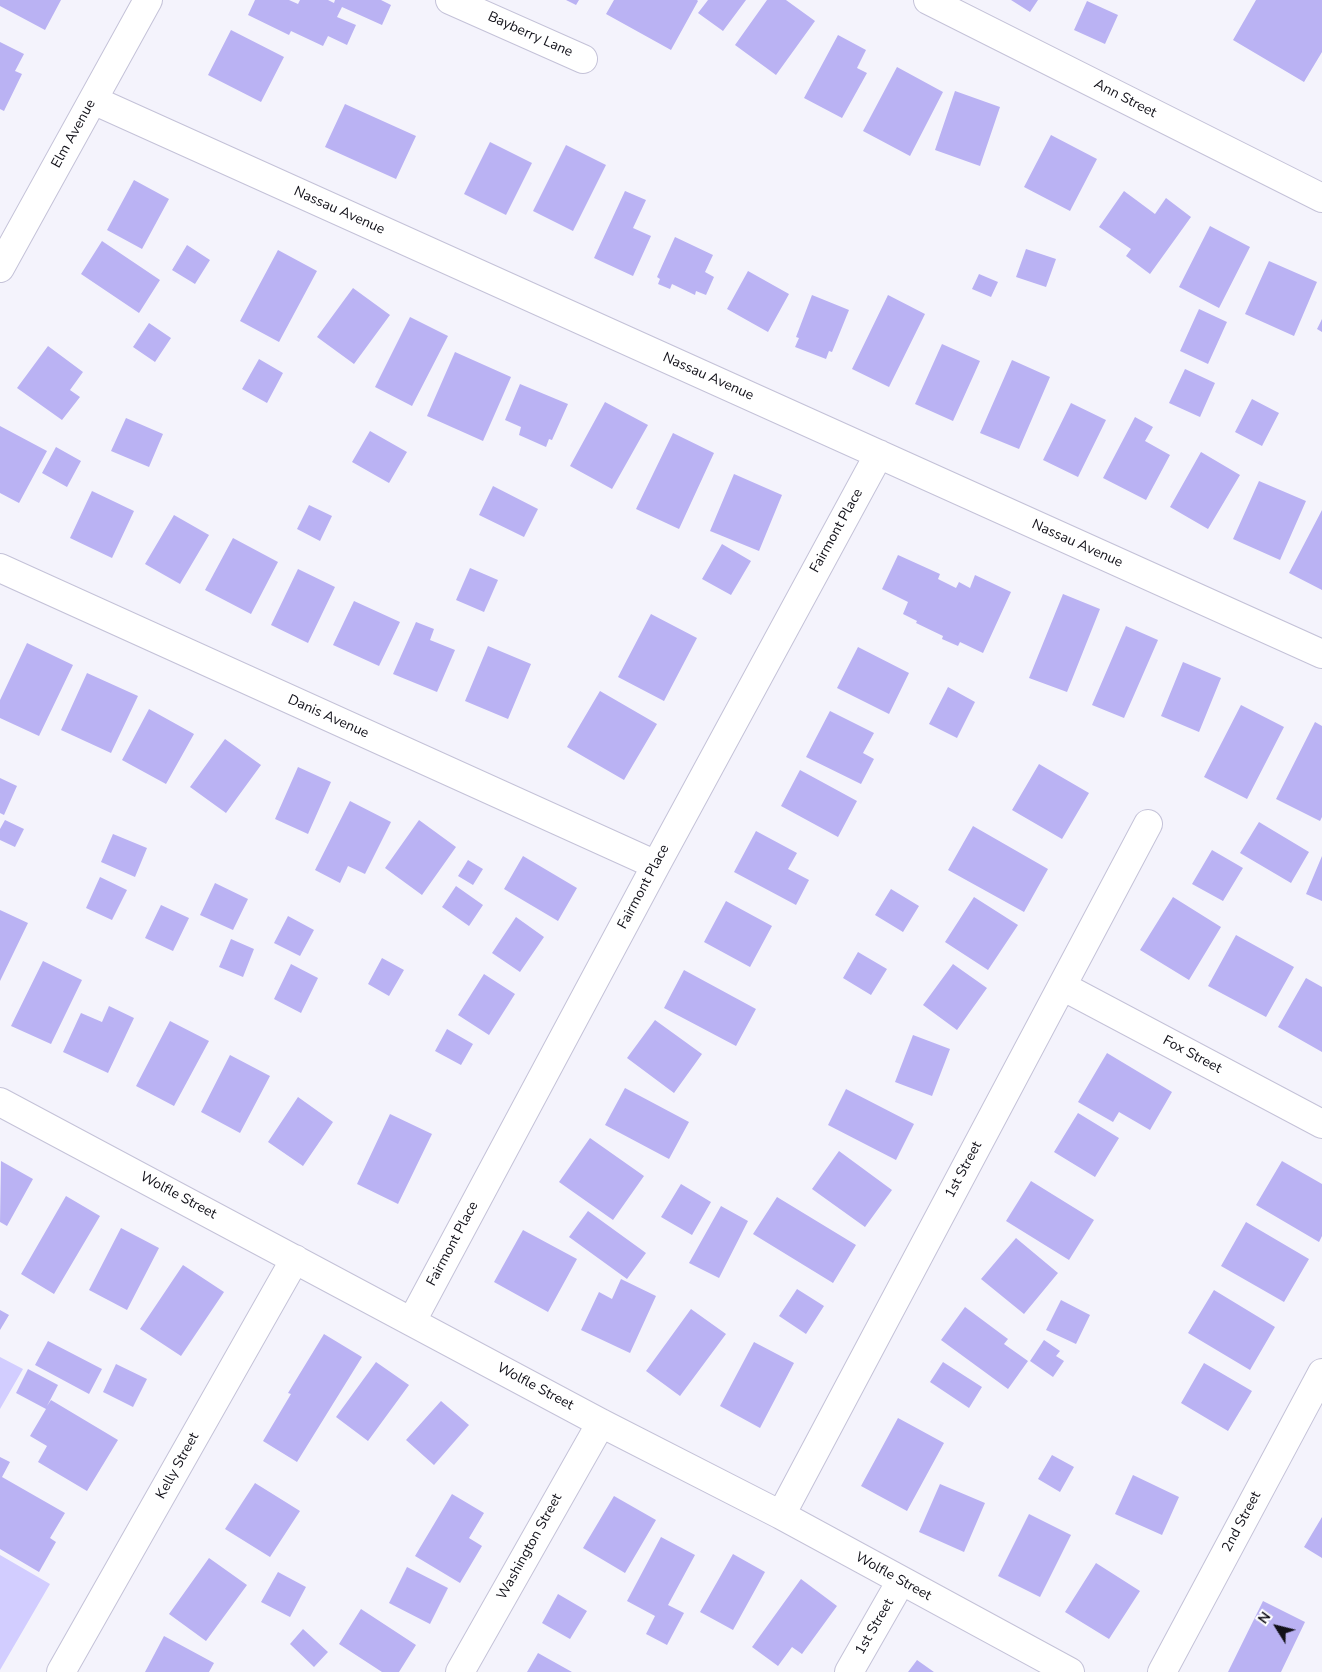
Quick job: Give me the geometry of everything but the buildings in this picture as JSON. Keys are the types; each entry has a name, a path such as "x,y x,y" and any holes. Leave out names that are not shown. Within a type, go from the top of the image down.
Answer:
{"street":[{"name":"Elm Avenue","path":"0,268 148,0"},
{"name":"Bayberry Lane","path":"450,0 583,59"},
{"name":"Ann Street","path":"928,0 1322,198"},
{"name":"Nassau Avenue","path":"93,100 1322,654"},
{"name":"Fairmont Place","path":"412,1321 879,454"},
{"name":"Danis Avenue","path":"0,568 656,865"},
{"name":"1st Street","path":"781,1515 1148,824"},
{"name":"Fox Street","path":"1062,986 1322,1124"},
{"name":"Wolfle Street","path":"0,1102 601,1423 781,1515 1070,1672"},
{"name":"Kelly Street","path":"61,1672 295,1259"},
{"name":"2nd Street","path":"1162,1672 1322,1373"},
{"name":"Washington Street","path":"460,1672 601,1423"},
{"name":"1st Street","path":"850,1672 901,1581"}],"shaded area":[{"path":"0,1357 23,1369 0,1409"},
{"path":"0,1555 50,1584 0,1670"}]}
